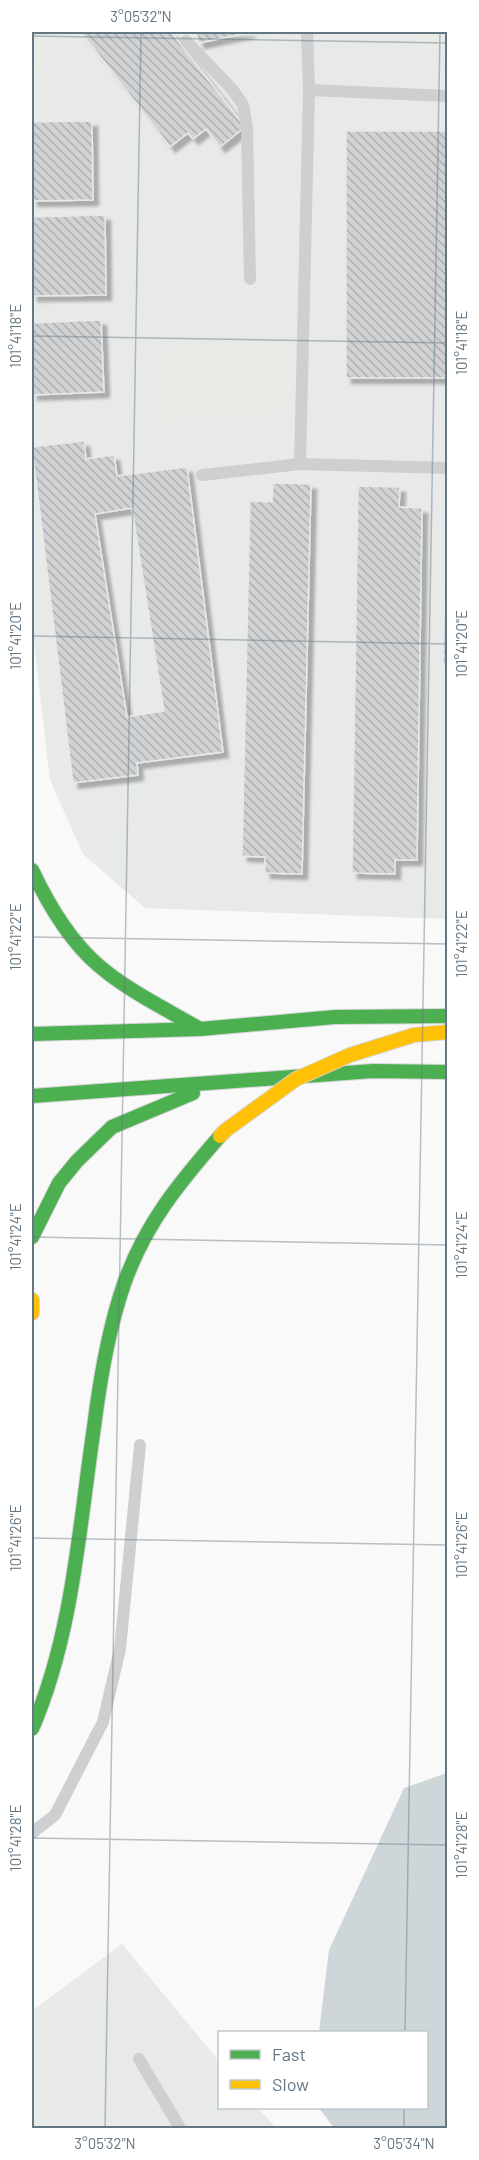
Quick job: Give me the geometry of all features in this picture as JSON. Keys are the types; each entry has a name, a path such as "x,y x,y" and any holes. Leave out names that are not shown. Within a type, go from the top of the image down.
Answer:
{"main road":[{"path":"32,870 42,894 85,952 98,965 138,993 200,1029"},
{"path":"32,1035 200,1029 335,1017 447,1016"},
{"path":"32,1729 45,1699 67,1616 102,1367 124,1284 154,1220 178,1185 226,1130 296,1079 350,1055 414,1035 447,1032"},
{"path":"32,1096 373,1071 447,1072"},
{"path":"32,1237 59,1183 77,1161 112,1127 223,1082"},
{"path":"32,1300 32,1310"}],"lane":[{"path":"300,464 309,90 307,32"},
{"path":"186,40 243,105 247,128 250,279"},
{"path":"309,90 447,96"},
{"path":"202,475 300,464 447,468"},
{"path":"32,1833 55,1815 103,1722 120,1649 140,1445"},
{"path":"139,2059 180,2128"}],"shaded area":[{"path":"32,32 447,32 447,919 145,908 83,854 50,780 32,626"},
{"path":"32,32 39,32 57,52 33,73 32,71"},
{"path":"413,32 447,32 447,49 413,48"},
{"path":"285,338 292,411 156,423 150,350"},
{"path":"447,1773 447,2128 334,2128 320,2109 428,2109 428,2031 319,2031 329,1950 404,1788"},
{"path":"122,1944 218,2060 218,2109 259,2109 276,2128 32,2128 32,2011"}],"building":[{"path":"81,32 171,32 245,127 220,147 206,129 193,139 188,133 170,147"},
{"path":"196,32 251,32 199,43"},
{"path":"92,121 93,200 32,201 32,122"},
{"path":"346,131 448,131 448,378 346,378"},
{"path":"105,215 106,295 32,296 32,217"},
{"path":"101,320 104,392 32,395 32,323"},
{"path":"84,441 86,459 114,455 117,476 187,467 223,752 137,763 138,775 73,783 32,447","holes":["132,508 164,711 127,717 95,514"]},
{"path":"273,483 311,484 302,874 265,873 265,857 242,856 250,501 272,502"},
{"path":"358,486 400,487 399,507 422,508 417,860 395,860 395,874 352,873"},
{"path":"445,583 448,583 448,665 443,665"}],"traffic: fast":[{"path":"32,870 60,921 87,955 122,983 200,1029"},
{"path":"32,1034 200,1029 335,1017 448,1016"},
{"path":"32,1096 373,1071 448,1072"},
{"path":"32,1237 59,1183 77,1161 112,1127 193,1093"},
{"path":"32,1729 46,1693 66,1618 79,1542 96,1409 118,1301 132,1262 164,1205 220,1136"}],"traffic: slow":[{"path":"220,1136 296,1079 350,1055 414,1035 448,1032"},
{"path":"32,1300 32,1313"}]}
